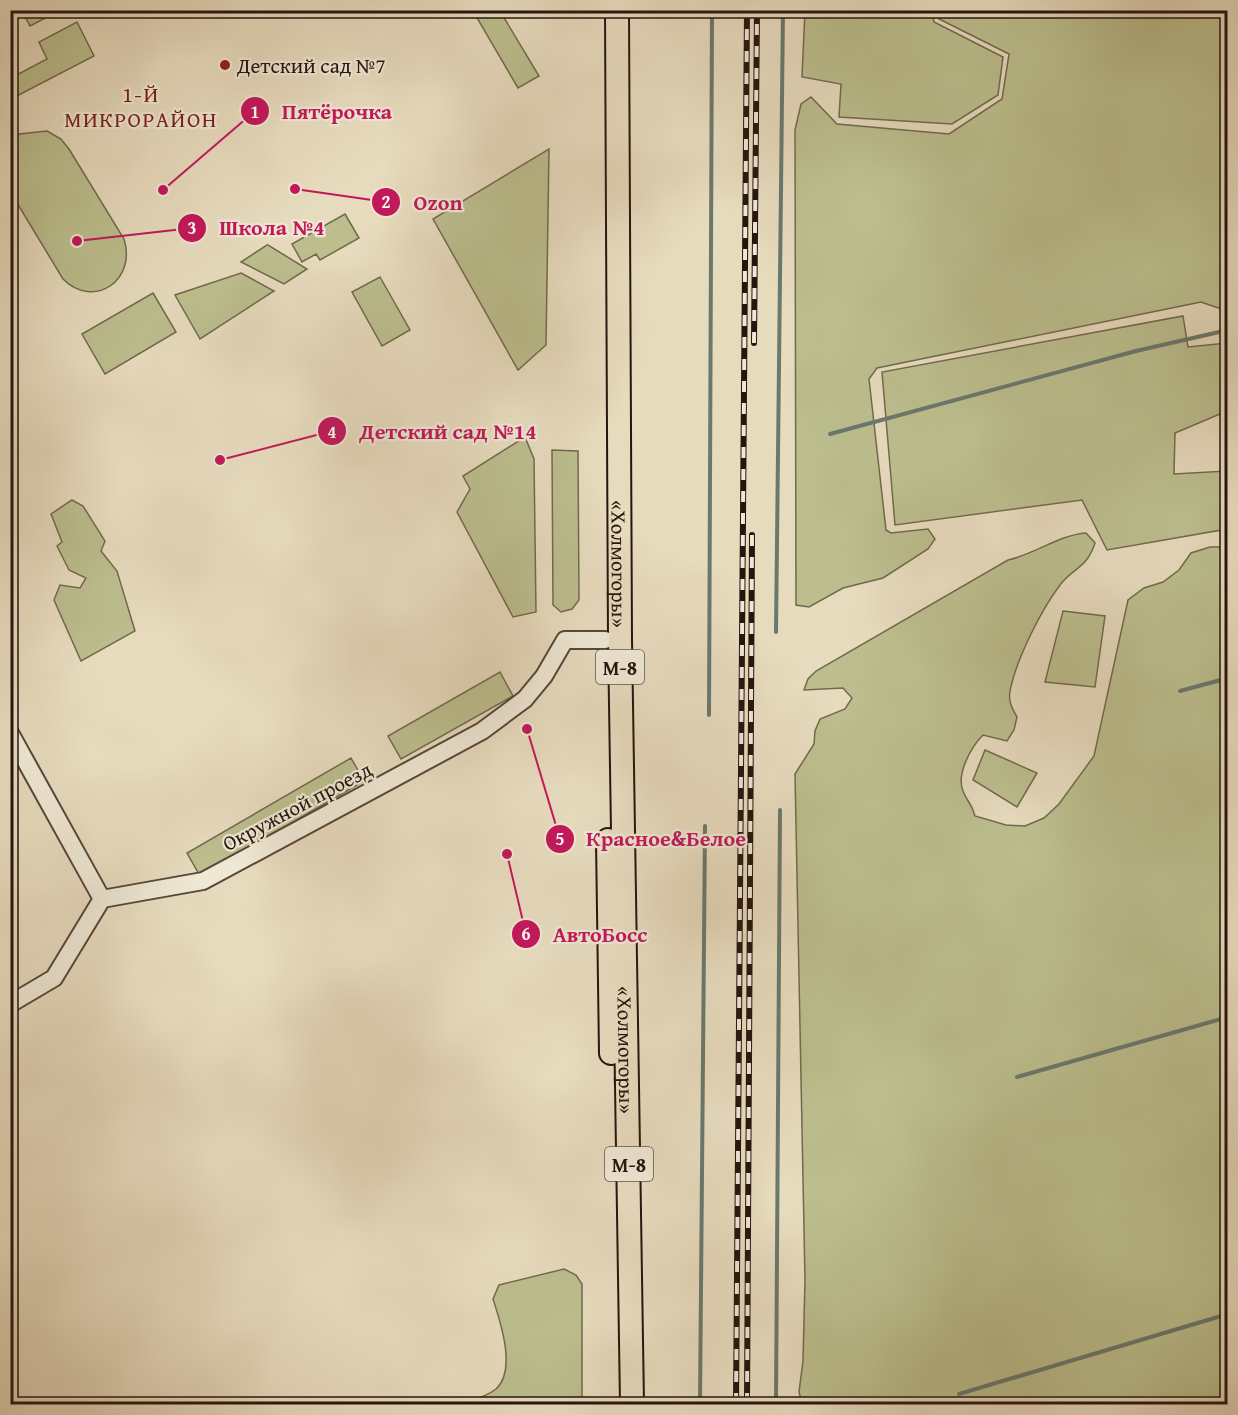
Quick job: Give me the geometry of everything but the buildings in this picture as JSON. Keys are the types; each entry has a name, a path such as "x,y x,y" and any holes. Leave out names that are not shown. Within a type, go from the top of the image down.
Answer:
{"highway":[{"name":"«Холмогоры»","path":"601,10 605,640 616,1404"},
{"name":"«Холмогоры»","path":"616,10 620,640 632,1404"}],"street":[{"name":"Окружной проезд","path":"102,899 203,881 482,731 525,699 544,676 565,640 605,640"},
{"path":"10,734 102,899 54,978 10,1004"}],"green space":[{"path":"22,11 59,11 30,26"},
{"path":"473,11 500,11 539,76 518,88"},
{"path":"805,11 932,11 934,22 1003,57 998,95 952,124 839,117 841,84 802,77"},
{"path":"938,11 1227,11 1227,311 1201,302 877,368 869,379 886,530 891,533 928,529 935,539 928,549 883,578 843,588 809,607 796,605 795,130 801,104 811,97 837,124 949,134 1002,99 1009,54 939,19"},
{"path":"77,22 94,56 11,99 11,78 47,59 39,42"},
{"path":"47,131 61,139 69,149 124,239 126,254 119,278 110,286 99,291 87,292 75,288 63,279 11,193 11,145 19,134"},
{"path":"549,149 546,345 518,370 433,219"},
{"path":"345,214 359,238 320,260 316,254 302,262 292,244"},
{"path":"267,245 307,269 284,284 241,262"},
{"path":"241,273 274,291 200,339 175,295"},
{"path":"380,277 410,330 382,346 352,292"},
{"path":"153,293 176,332 105,374 82,334"},
{"path":"1183,316 1188,347 1227,343 1227,411 1175,433 1174,474 1227,471 1227,529 1107,550 1082,500 895,525 882,372"},
{"path":"525,437 534,459 536,612 513,617 457,512 470,489 463,476"},
{"path":"552,450 578,451 579,600 572,609 561,612 553,605"},
{"path":"72,500 83,506 105,541 101,551 117,571 135,631 81,661 54,600 60,585 80,588 86,578 69,570 57,546 62,542 51,514"},
{"path":"1086,533 1095,543 1088,558 1065,579 1053,595 1037,621 1018,665 1010,695 1017,717 1014,730 1007,741 983,735 966,761 961,784 975,816 1006,825 1025,826 1044,818 1059,804 1094,756 1128,600 1144,588 1163,582 1179,570 1191,553 1210,547 1227,547 1227,1404 802,1404 799,1392 803,1361 805,1280 795,774 814,744 815,731 820,719 845,709 852,698 843,688 804,690 808,679 816,671 1008,560 1066,537"},
{"path":"1063,611 1105,616 1095,687 1045,682"},
{"path":"500,672 513,696 401,759 388,736"},
{"path":"985,750 1037,773 1017,807 973,780"},
{"path":"351,758 364,781 200,876 187,853"},
{"path":"564,1269 576,1275 582,1284 582,1404 461,1404 488,1394 502,1381 506,1358 505,1345 493,1299 499,1285"}],"waterway":[{"path":"709,715 712,10"},
{"path":"776,632 783,10"},
{"path":"830,434 1136,351 1228,330"},
{"path":"1180,691 1228,678"},
{"path":"776,1404 780,810"},
{"path":"700,1404 705,826"},
{"path":"1017,1077 1228,1017"},
{"path":"959,1394 1228,1314"}],"railway":[{"path":"736,1404 747,10"},
{"path":"754,343 757,10"},
{"path":"747,1404 752,535"}],"place":[{"name":"Детский сад №7","path":"225,65"},
{"name":"Ozon","path":"295,189"},
{"name":"Пятёрочка","path":"163,190"},
{"name":"Школа №4","path":"77,241"},
{"name":"Детский сад №14","path":"220,460"},
{"name":"Красное&Белое","path":"527,729"},
{"name":"АвтоБосс","path":"507,854"}],"district":[{"name":"1-Й МИКРОРАЙОН","path":"141,106"}]}
